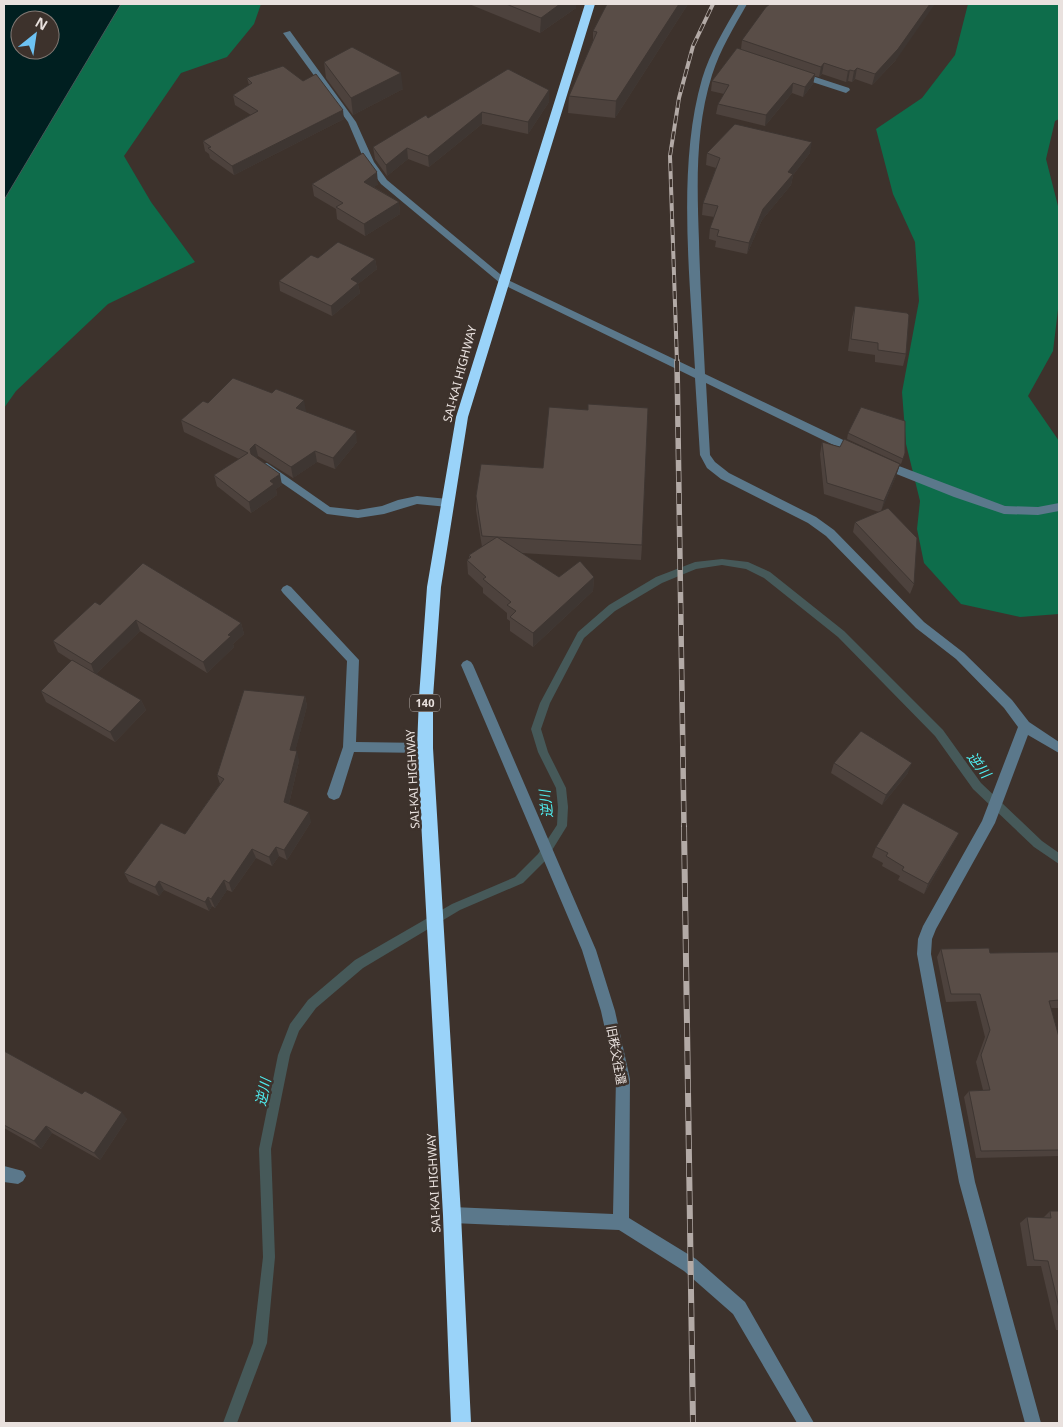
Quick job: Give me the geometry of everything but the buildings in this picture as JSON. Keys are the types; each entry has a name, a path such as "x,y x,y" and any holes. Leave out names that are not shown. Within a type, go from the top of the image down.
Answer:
{"highway":[{"name":"SAI-KAI HIGHWAY","path":"461,1423 452,1215 425,748 426,697 434,587 462,417 590,4"}],"street":[{"path":"744,4 704,89 698,120 692,187 699,374 705,455 711,465 725,476 812,520 830,532 920,625 960,656 1008,704 1025,726 1059,748"},
{"path":"287,33 352,122 370,162 384,182 503,281 873,459 958,494 1004,510 1038,511 1059,507"},
{"path":"792,72 846,90"},
{"path":"259,461 326,510 358,514 384,510 398,504 417,500 448,503"},
{"path":"287,590 352,660 349,747 334,794"},
{"name":"旧秩父往還","path":"467,665 589,950 608,1011 623,1079 620,1222"},
{"path":"1025,726 988,823 924,938 924,954 968,1182 1033,1423"},
{"path":"349,747 425,748"},
{"path":"452,1215 620,1222 690,1265 738,1308 806,1423"}],"green space":[{"path":"121,4 261,4 254,24 227,57 181,73 124,156 151,202 195,262 108,304 16,391 4,408 4,200"},
{"path":"968,4 1059,4 1059,119 1055,121 1046,159 1059,210 1059,301 1053,351 1028,396 1059,441 1059,614 1020,617 961,604 924,563 917,529 920,501 906,444 902,392 919,301 915,242 893,194 876,129 922,98 955,55"}],"water":[{"path":"4,4 121,4 4,200"}],"waterway":[{"name":"逆川","path":"230,1423 260,1343 269,1257 265,1149 284,1055 294,1028 312,1004 359,964 456,907 519,880 542,857 562,826 563,807 561,788 543,752 536,729 545,703 581,635 612,608 659,580 695,566 722,562 748,566 767,575 841,634 939,733 977,786 1038,844 1059,859"}],"railway":[{"path":"677,363 670,156 679,98 693,46 713,4"},
{"path":"677,361 684,828"},
{"path":"684,827 693,1423"}]}
